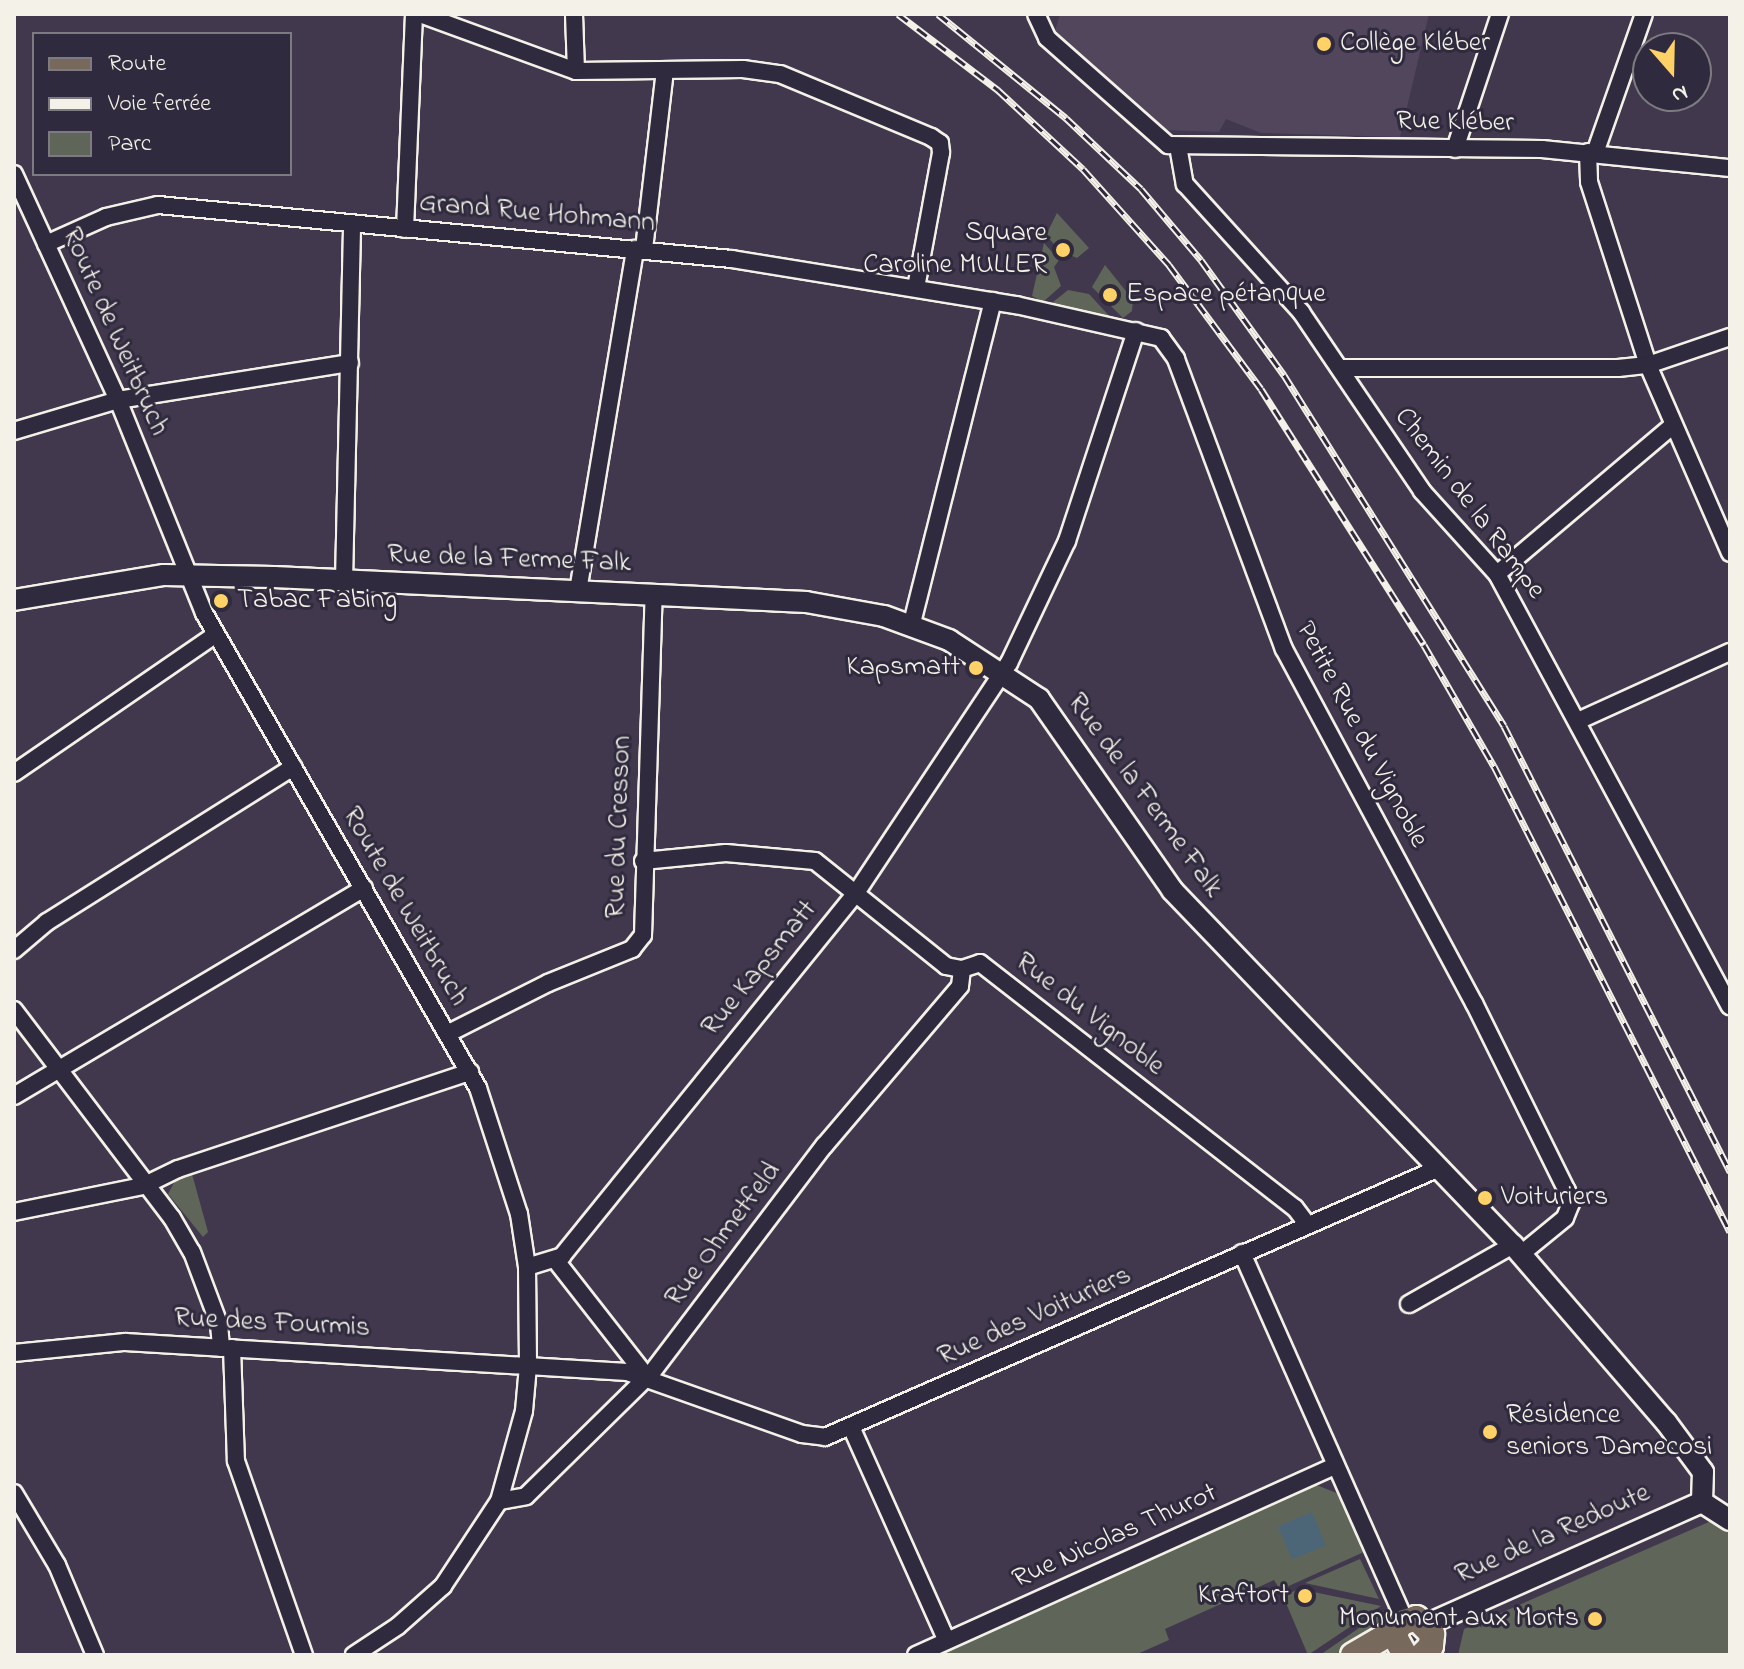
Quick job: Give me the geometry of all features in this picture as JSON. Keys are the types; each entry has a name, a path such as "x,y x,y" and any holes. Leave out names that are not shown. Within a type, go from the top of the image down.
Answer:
{"main road":[{"name":"Rue de la Redoute","path":"1353,1655 1413,1643"}],"street":[{"path":"405,229 414,14"},
{"path":"420,14 576,71 780,74 940,143 916,288"},
{"path":"574,14 576,71"},
{"path":"1036,14 1047,38 1126,112 1157,139 1178,146"},
{"path":"1455,149 1500,14"},
{"path":"1644,14 1591,153 1589,182 1648,365 1730,553"},
{"path":"578,591 639,249 665,71"},
{"name":"Rue Kléber","path":"1178,146 1591,153 1730,168"},
{"name":"Chemin de la Rampe","path":"1178,146 1185,184 1281,288 1342,368 1422,491 1497,574 1580,720 1730,1006"},
{"name":"Route de Weitbruch","path":"14,174 118,400 188,575 216,634 470,1072 505,1161 527,1267 528,1366 524,1411 499,1501 443,1586 398,1626 354,1655"},
{"name":"Grand Rue Hohmann","path":"46,244 106,217 158,205 352,226 639,249 916,288 1027,309"},
{"path":"344,581 352,226"},
{"path":"912,623 993,301"},
{"name":"Petite Rue du Vignoble","path":"1027,309 1156,335 1172,350 1284,649 1474,1003 1567,1191 1571,1203 1565,1218 1517,1249"},
{"name":"Rue Kapsmatt","path":"557,1262 856,893 1002,671 1067,541 1136,331"},
{"path":"1342,368 1648,365 1730,337"},
{"path":"14,431 118,400 350,363"},
{"path":"1497,574 1672,426"},
{"name":"Rue de la Ferme Falk","path":"14,600 188,575 806,602 912,623 1002,671 1039,699 1064,729 1172,890 1517,1249 1699,1464 1706,1487 1702,1502"},
{"name":"Rue du Cresson","path":"447,1034 548,983 632,949 643,935 654,594"},
{"path":"14,773 216,634"},
{"path":"1580,720 1730,652"},
{"path":"14,950 47,922 293,767"},
{"name":"Rue du Vignoble","path":"643,861 775,853 815,861 946,966 962,969 980,963 1295,1208 1308,1225"},
{"path":"14,1096 364,888"},
{"name":"Rue Ohmetfeld","path":"499,1501 526,1496 647,1377 824,1146 960,986 962,969"},
{"path":"14,1010 63,1069 148,1183 192,1252 226,1348 236,1461 304,1655"},
{"path":"14,1212 148,1183 470,1072"},
{"name":"Rue des Voituriers","path":"528,1366 647,1377 802,1434 825,1437 852,1429 1439,1168"},
{"path":"1409,1304 1517,1249"},
{"path":"1242,1253 1413,1643"},
{"path":"527,1267 557,1262 647,1377"},
{"name":"Rue des Fourmis","path":"14,1353 125,1342 528,1366"},
{"path":"852,1429 947,1641"},
{"name":"Rue Nicolas Thurot","path":"916,1655 1335,1466"},
{"path":"14,1493 57,1565 95,1655"},
{"path":"1702,1502 1730,1520"},
{"name":"Rue de la Redoute","path":"1413,1643 1702,1502"}],"shaded area":[{"name":"Collège Kléber","path":"1060,14 1429,14 1400,137 1261,133 1226,119 1219,132 1163,130 1055,31"}],"green space":[{"path":"1057,213 1089,248 1077,258 1060,251 1046,235"},
{"path":"1044,243 1059,260 1054,267 1061,286 1043,302 1032,296"},
{"path":"1105,265 1133,300 1132,311 1123,318 1092,287"},
{"path":"1068,290 1089,294 1113,320 1047,307"},
{"path":"192,1174 208,1232 203,1237 168,1194 176,1179"},
{"path":"1314,1484 1339,1494 1366,1551 1280,1590 1274,1580 1165,1629 1169,1640 1135,1655 931,1655"},
{"path":"1718,1518 1730,1535 1730,1655 1458,1655 1464,1629"},
{"path":"1360,1559 1379,1599 1305,1583"},
{"path":"1299,1589 1381,1606 1308,1655 1283,1596"},
{"path":"1388,1608 1391,1614 1381,1634 1333,1655 1320,1655"}],"water":[{"path":"1312,1512 1326,1545 1292,1560 1278,1526"}],"railway":[{"path":"898,14 998,90 1083,169 1169,265 1261,389 1424,645 1494,766 1730,1232"},
{"path":"938,14 1066,118 1141,189 1201,260 1284,375 1504,726 1730,1172"}],"place":[{"name":"Collège Kléber","path":"1324,44"},
{"name":"Square Caroline MULLER","path":"1063,250"},
{"name":"Espace pétanque","path":"1110,295"},
{"name":"Tabac Fabing","path":"221,601"},
{"name":"Kapsmatt","path":"976,668"},
{"name":"Voituriers","path":"1485,1198"},
{"name":"Résidence seniors Damecosi","path":"1490,1432"},
{"name":"Kraftort","path":"1305,1596"},
{"name":"Monument aux Morts","path":"1595,1619"}]}
